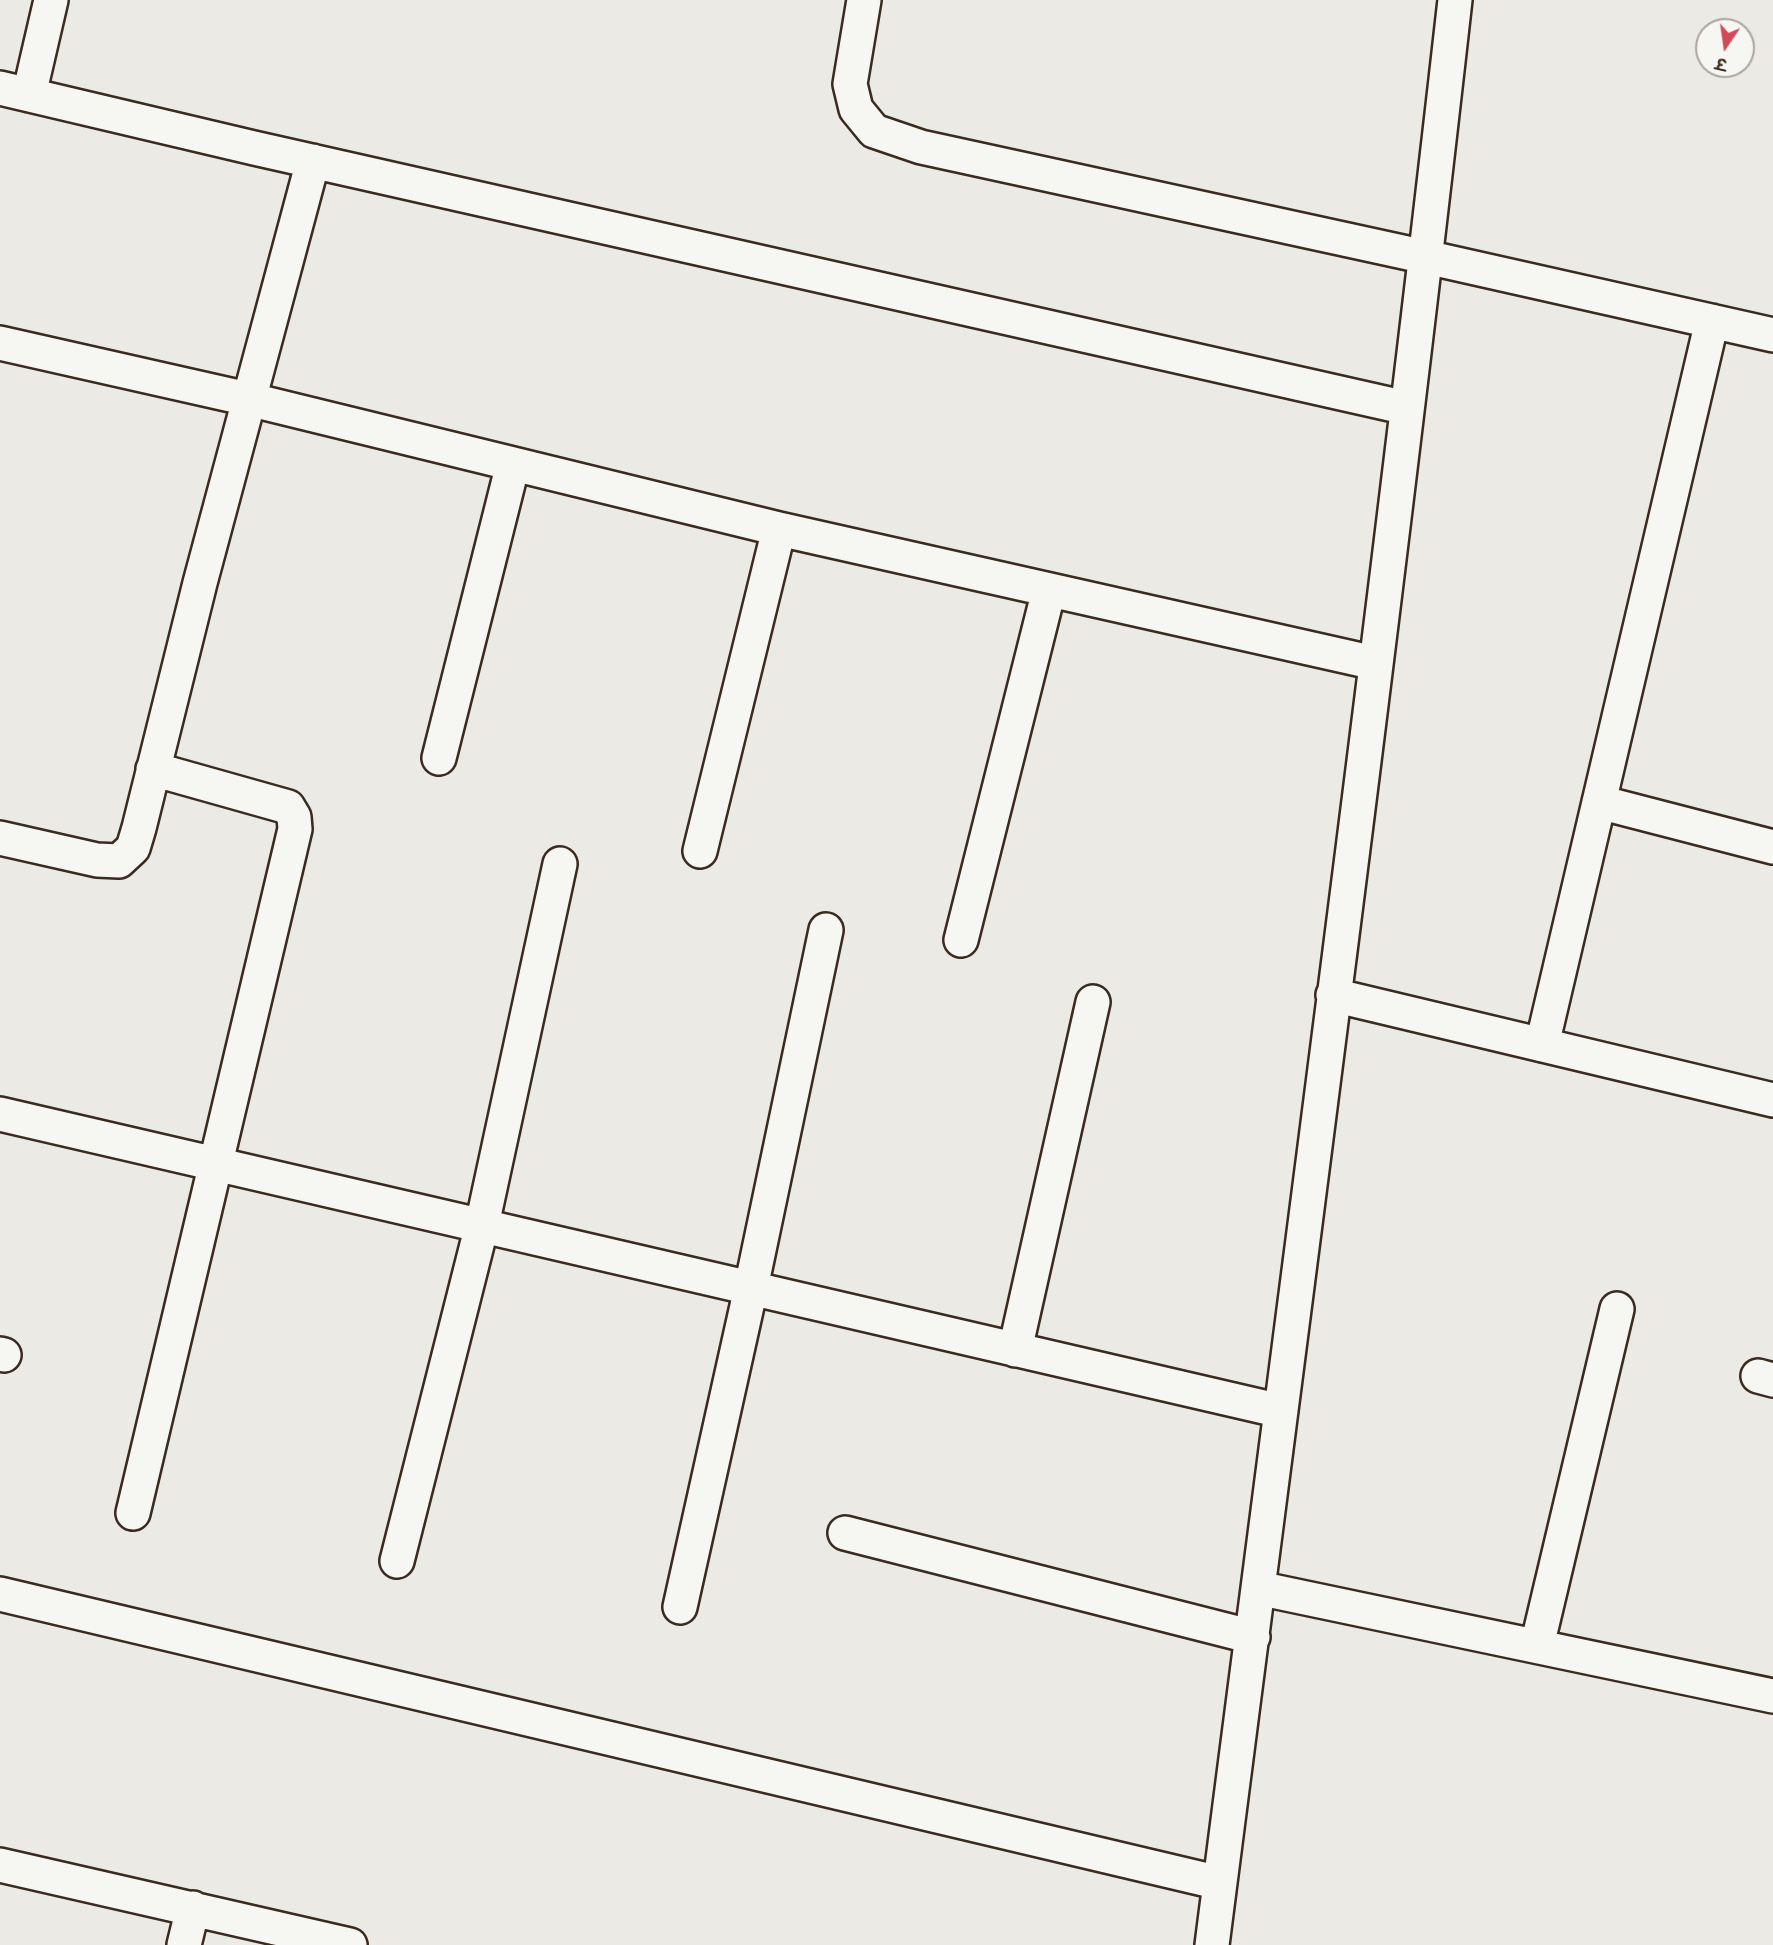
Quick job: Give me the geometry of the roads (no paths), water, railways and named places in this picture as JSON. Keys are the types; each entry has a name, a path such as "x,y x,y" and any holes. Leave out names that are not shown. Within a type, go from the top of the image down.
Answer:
{"street":[{"path":"51,0 14,91 312,161 1407,408"},
{"path":"864,0 850,84 856,109 874,131 921,147 1773,335"},
{"path":"1212,1945 1253,1637 1426,257 1455,0"},
{"path":"0,838 97,860 119,861 133,848 197,594 312,161"},
{"path":"1542,1045 1712,321"},
{"path":"0,343 248,399 779,529 1375,663"},
{"path":"439,758 513,464"},
{"path":"700,851 779,529"},
{"path":"961,940 1048,590"},
{"path":"134,1514 295,829 294,817 288,807 153,769"},
{"path":"1599,802 1773,847"},
{"path":"397,1561 482,1226 560,864"},
{"path":"680,1607 751,1288 826,930"},
{"path":"1333,995 1773,1101"},
{"path":"1015,1350 1093,1002"},
{"path":"0,1114 1281,1411"},
{"path":"1538,1646 1617,1309"},
{"path":"845,1533 1253,1637"},
{"path":"1258,1588 1773,1696"},
{"path":"0,1593 1220,1882"},
{"path":"0,1865 350,1945"},
{"path":"184,1945 193,1908"}]}
